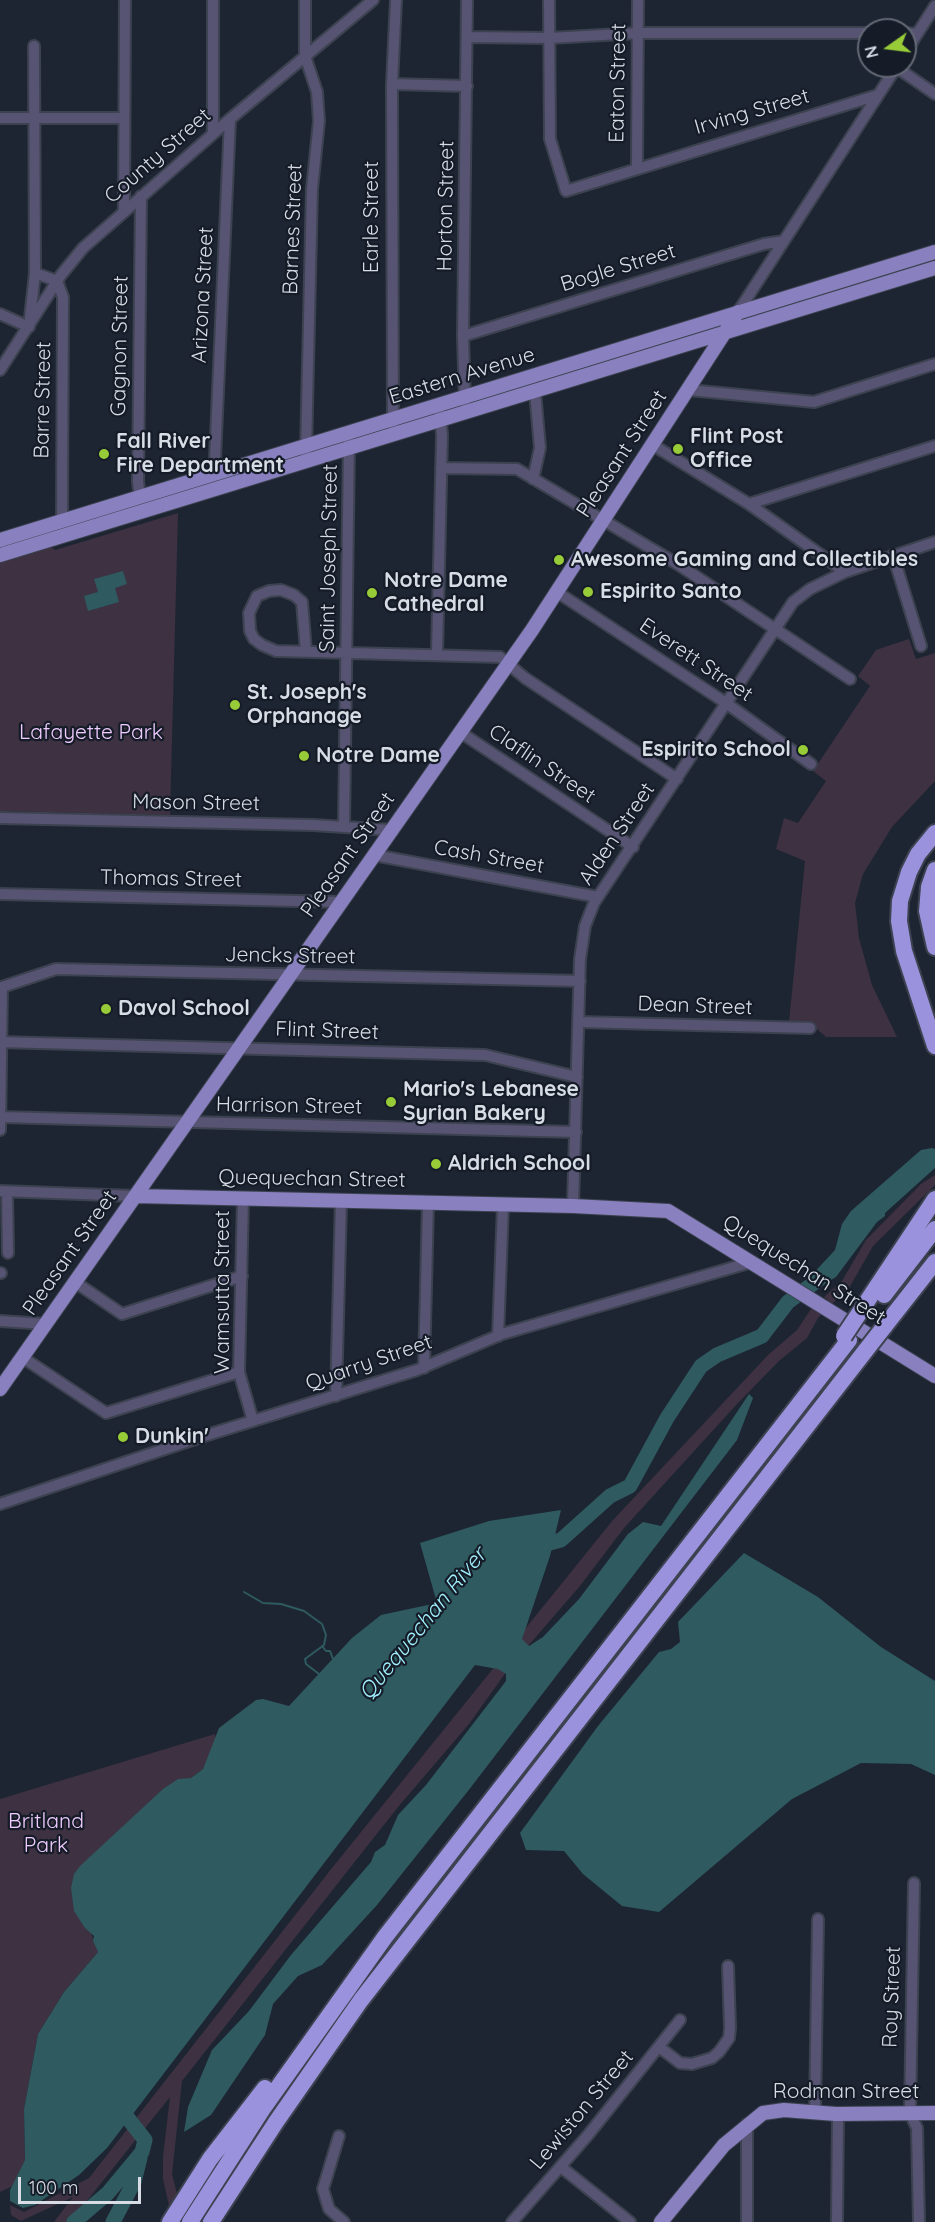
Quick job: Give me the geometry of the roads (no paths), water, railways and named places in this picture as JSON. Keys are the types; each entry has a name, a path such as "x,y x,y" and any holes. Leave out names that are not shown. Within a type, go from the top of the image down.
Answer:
{"highway":[{"path":"935,833 918,854 909,872 900,901 899,921 904,951 935,1046"},
{"path":"935,870 929,887 927,911 935,947"},
{"path":"191,2220 247,2132 333,2009 427,1882 800,1403 864,1314 935,1199"},
{"path":"864,1314 935,1229"},
{"path":"211,2222 270,2130 361,2000 934,1263"},
{"path":"170,2222 210,2158 261,2093 333,2009"}],"main road":[{"name":"Eastern Avenue","path":"0,540 306,446 348,440 439,413 738,312 935,252"},
{"name":"Eastern Avenue","path":"466,404 535,391 935,268"},
{"name":"Pleasant Street","path":"0,1389 509,664 738,312"},
{"name":"Eastern Avenue","path":"0,555 306,461 348,440"},
{"name":"Quequechan Street","path":"135,1196 573,1206 668,1211 935,1376"},
{"name":"Rodman Street","path":"661,2222 724,2145 747,2124 768,2112 935,2113"}],"street":[{"path":"124,211 122,118 125,0"},
{"path":"213,0 213,133"},
{"name":"Barnes Street","path":"304,0 305,56 316,87 319,121 312,189 306,461"},
{"name":"County Street","path":"0,370 57,281 78,253 213,133 373,0"},
{"name":"Earle Street","path":"393,427 392,84 396,0"},
{"name":"Horton Street","path":"466,404 463,336 467,0"},
{"path":"549,0 550,38"},
{"name":"Eaton Street","path":"636,167 638,0"},
{"path":"917,34 935,6"},
{"path":"467,37 550,38 638,33 857,33"},
{"name":"Irving Street","path":"550,38 550,139 566,191 636,167 878,95"},
{"path":"0,314 29,327 35,273 34,46"},
{"name":"Pleasant Street","path":"738,312 890,78"},
{"path":"912,78 935,94"},
{"path":"392,84 467,86"},
{"path":"0,118 122,118"},
{"name":"Arizona Street","path":"217,473 215,459 230,119"},
{"name":"Gagnon Street","path":"140,497 138,482 141,196"},
{"name":"Bogle Street","path":"463,336 764,244 784,241"},
{"path":"35,273 57,281"},
{"name":"Barre Street","path":"57,281 64,301 62,521"},
{"path":"689,390 814,402 935,364"},
{"path":"533,479 540,448 535,391"},
{"path":"436,654 441,468 439,413"},
{"name":"Saint Joseph Street","path":"344,827 348,440"},
{"path":"653,445 749,504 845,572"},
{"path":"749,504 935,446"},
{"path":"441,468 517,470 679,566 850,679"},
{"name":"Alden Street","path":"573,1206 583,932 598,897 788,609 800,595 845,572 935,542"},
{"path":"892,555 921,646"},
{"path":"306,651 302,602 294,595 281,590 269,591 257,596 249,613 250,631 254,639 276,651 500,657 525,678 677,779"},
{"name":"Everett Street","path":"557,592 726,703 811,764"},
{"name":"Claflin Street","path":"460,732 633,847"},
{"name":"Mason Street","path":"0,818 391,830"},
{"name":"Cash Street","path":"374,855 598,897"},
{"name":"Thomas Street","path":"0,894 340,902"},
{"name":"Jencks Street","path":"1,1042 2,987 56,969 580,981"},
{"name":"Dean Street","path":"579,1022 810,1028"},
{"path":"0,1130 1,1042"},
{"name":"Flint Street","path":"1,1042 485,1055 577,1077"},
{"name":"Harrison Street","path":"0,1117 576,1132"},
{"path":"4,1192 8,1253"},
{"name":"Quequechan Street","path":"4,1192 135,1196"},
{"name":"Wamsutta Street","path":"243,1198 239,1372 253,1421"},
{"path":"336,1396 340,1200"},
{"path":"424,1368 428,1203"},
{"path":"498,1336 503,1205"},
{"name":"Quarry Street","path":"0,1504 424,1368 498,1336 752,1262"},
{"path":"75,1282 122,1314 242,1276"},
{"path":"0,1321 45,1324"},
{"path":"22,1357 106,1413 239,1372"},
{"name":"Roy Street","path":"914,1883 910,2113 916,2128 919,2222"},
{"path":"815,2112 818,1919"},
{"path":"659,2047 680,2063 692,2064 712,2058 720,2052 729,2038 730,2028 728,1966"},
{"name":"Lewiston Street","path":"512,2222 561,2167 680,2020"},
{"path":"837,2222 838,2114"},
{"path":"747,2124 747,2222"},
{"path":"339,2136 323,2189 329,2209 344,2222"},
{"path":"561,2167 630,2222"}],"water":[{"path":"123,571 127,584 115,588 119,602 88,611 84,596 98,592 94,579"},
{"path":"935,1149 935,1168 885,1213 885,1216 877,1222 836,1277 817,1288 808,1279 835,1250 842,1224 851,1211 921,1150"},
{"path":"749,1394 753,1398 737,1440 468,1791 377,1905 322,1965 298,1976 273,2004 265,2035 211,2115 184,2132 188,2107 212,2050 249,2011 291,1955 371,1862 375,1852 385,1845 398,1815 426,1785 506,1681 506,1674 498,1669 475,1665 107,2148 79,2175 35,2205 23,2208 10,2201 10,2190 25,2160 24,2109 38,2034 64,1992 98,1952 93,1941 94,1936 85,1928 74,1911 71,1888 74,1874 80,1866 163,1789 178,1779 191,1778 203,1769 219,1728 256,1700 263,1699 289,1706 352,1638 381,1615 437,1603 420,1543 489,1521 561,1510 550,1556 522,1639 529,1646 543,1637 579,1599 628,1534 643,1522 661,1526"},
{"path":"744,1553 818,1597 881,1647 935,1681 935,1775 911,1764 861,1763 792,1799 659,1912 622,1906 583,1874 564,1851 526,1850 520,1833 598,1726 659,1652 671,1649 680,1642 678,1622"}],"waterway":[{"name":"Quequechan River","path":"535,1547 561,1540 610,1496 630,1486 667,1418 701,1366 717,1355 762,1336 788,1302 829,1272"},
{"path":"244,1592 263,1603 281,1604 304,1611 322,1624 326,1635 324,1645 305,1659 306,1664 319,1674"},
{"path":"322,1646 326,1651 330,1651 333,1659"},
{"name":"Quequechan River","path":"74,2222 108,2193 142,2152 145,2140 123,2112 125,2100"},
{"name":"Quequechan River","path":"113,2222 134,2182 140,2158"}],"place":[{"name":"Flint Post Office","path":"678,449"},
{"name":"Fall River Fire Department","path":"104,454"},
{"name":"Awesome Gaming and Collectibles","path":"559,560"},
{"name":"Espirito Santo","path":"588,592"},
{"name":"Notre Dame Cathedral","path":"372,593"},
{"name":"St. Joseph's Orphanage","path":"235,705"},
{"name":"Espirito School","path":"803,750"},
{"name":"Notre Dame","path":"304,756"},
{"name":"Davol School","path":"106,1009"},
{"name":"Mario's Lebanese Syrian Bakery","path":"391,1102"},
{"name":"Aldrich School","path":"436,1164"},
{"name":"Dunkin'","path":"123,1437"}],"park label":[{"name":"Lafayette Park","path":"91,733"},
{"name":"Britland Park","path":"46,1834"}]}
